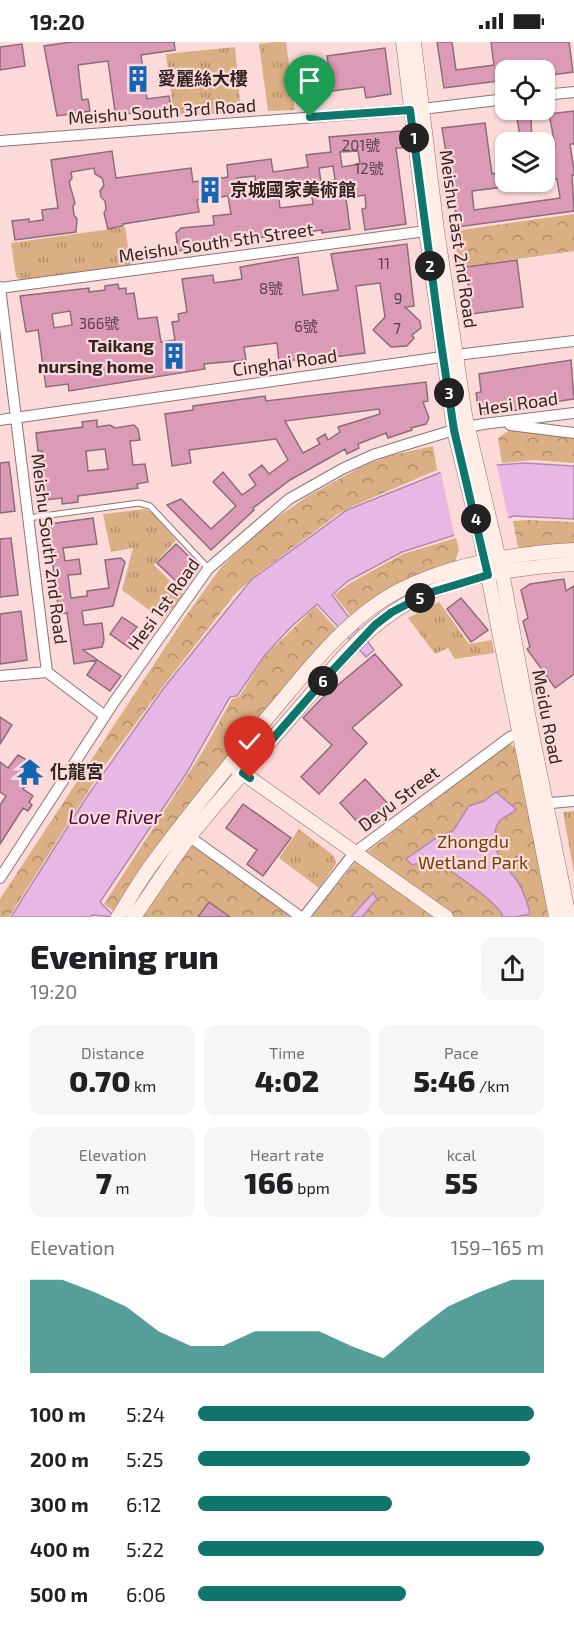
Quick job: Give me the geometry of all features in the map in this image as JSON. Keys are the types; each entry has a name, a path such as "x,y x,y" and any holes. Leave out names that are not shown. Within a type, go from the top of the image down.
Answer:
{"street":[{"name":"Meishu East 2nd Road","path":"403,42 416,109 431,230 462,435 493,567"},
{"name":"Meishu East 2nd Road","path":"414,42 416,109"},
{"path":"555,94 574,92"},
{"name":"Meishu South 3rd Road","path":"0,141 416,109 495,100"},
{"name":"Meishu South 5th Street","path":"0,288 431,230"},
{"name":"Meishu South 2nd Road","path":"0,288 47,672"},
{"name":"Cinghai Road","path":"0,420 574,340"},
{"name":"Hesi Road","path":"462,435 492,423 574,413"},
{"path":"492,423 574,433"},
{"name":"Hesi 1st Road","path":"1,874 105,716 208,569 289,500 342,469 373,455 462,435"},
{"path":"117,917 154,861 317,659 348,628 382,600 422,580 574,550"},
{"path":"134,917 190,837 331,672 375,625 392,612 429,593 493,567 574,564"},
{"name":"Meidu Road","path":"493,567 540,804 556,917"},
{"path":"422,580 429,593"},
{"path":"0,676 47,672 105,716"},
{"name":"Deyu Street","path":"190,837 302,917 354,853 510,737 525,732"},
{"path":"231,763 446,917"},
{"path":"540,804 574,801"},
{"name":"Meidu Road","path":"540,804 570,902 569,917"}],"lane":[{"path":"28,518 139,503 150,506 208,569"}],"green space":[{"path":"286,42 295,110 268,111 259,44"},
{"path":"235,47 241,112 174,116 166,54"},
{"path":"574,214 574,251 459,267 454,231"},
{"path":"125,227 131,266 20,280 16,277 11,243"},
{"path":"511,429 574,437 574,463 532,460 502,463 498,438"},
{"path":"433,446 437,470 338,514 255,576 235,594 101,771 9,917 0,917 0,899 185,617 222,566 268,524 308,496 361,467 388,456"},
{"path":"146,509 176,540 154,565 183,594 163,620 122,590 133,548 111,552 103,514"},
{"path":"513,521 574,522 574,544 523,549 518,547"},
{"path":"456,538 459,550 454,564 386,591 373,598 351,616 334,595 352,582 403,554"},
{"path":"439,602 469,644 492,640 494,653 455,659 448,648 435,654 408,618"},
{"path":"316,606 340,633 117,914 104,904 203,751 232,699 239,697 265,656"},
{"name":"Zhongdu Wetland Park","path":"511,744 516,749 553,917 311,917 359,858"},
{"path":"574,811 574,873 563,812"},
{"path":"299,829 334,856 336,864 319,888 279,858"},
{"path":"189,843 292,917 139,917"}],"water":[{"name":"Love River","path":"524,463 574,466 574,519 514,516 402,552 348,581 332,595 374,650 366,657 317,604 290,628 265,655 237,696 230,697 186,774 100,902 115,917 92,915 90,917 11,917 86,798 163,689 251,580 347,510 449,469"},
{"path":"496,792 516,809 498,823 495,831 495,846 501,860 522,889 530,914 503,917 500,911 484,896 452,872 430,862 412,865 406,859 439,836 453,831 469,806 484,801"},
{"path":"373,893 377,899 362,917 351,917"}],"pier":[{"path":"496,462 509,521 455,538 440,469 449,466"}],"building":[{"path":"71,42 174,42 175,50 141,55 147,99 169,96 171,107 126,114 126,118 116,119 108,61 78,65 82,100 88,99 90,111 57,116 44,46"},
{"path":"437,42 452,42 456,70 494,65 491,42 569,42 573,72 555,74 555,60 495,60 495,81 444,88"},
{"path":"22,44 25,66 0,70 0,47"},
{"path":"385,48 391,94 366,98 364,87 332,91 327,56"},
{"path":"574,111 574,144 570,144 574,171 572,175 574,211 458,227 442,128 485,123 492,174 495,173 495,188 472,191 474,210 560,198 557,179 555,179 555,132 552,132 550,120 555,120 555,113"},
{"path":"517,120 531,120 532,132 519,132"},
{"path":"401,131 402,148 396,148 406,224 365,230 362,209 366,208 365,195 346,198 350,229 322,233 322,230 214,243 214,246 178,251 176,233 181,228 214,225 213,216 231,214 228,196 197,200 199,212 123,224 123,226 108,229 104,213 105,201 100,191 104,185 102,178 95,174 94,168 71,172 72,178 69,182 75,203 73,206 77,219 76,232 15,240 12,221 43,220 42,210 58,208 51,160 112,151 116,178 191,168 193,182 228,177 227,165 271,159 273,172 308,167 306,155 331,152 329,137","holes":["358,151 360,164 342,167 340,152","333,166 335,180 321,182 319,168","255,176 256,191 239,193 237,178","310,185 313,204 280,208 278,190"]},
{"path":"407,244 414,306 405,307 420,321 421,328 412,335 414,338 407,346 391,347 373,330 385,317 380,283 356,286 365,353 279,362 277,343 244,347 246,360 204,364 205,369 69,391 68,384 46,387 38,330 26,332 20,296 89,288 89,292 105,290 105,286 118,284 119,289 126,288 126,294 134,293 138,319 157,317 161,342 175,340 172,322 179,321 178,314 187,312 182,279 213,275 214,283 242,279 240,267 298,257 303,295 338,290 331,254","holes":["70,311 72,325 54,328 52,314"]},
{"path":"517,260 523,307 472,314 466,267"},
{"path":"571,360 574,399 533,405 534,408 487,414 483,414 478,407 476,393 481,392 479,374"},
{"path":"426,382 428,401 423,402 429,418 426,424 411,428 412,430 388,438 386,433 358,444 359,448 347,454 345,449 290,480 253,508 254,510 211,550 167,505 181,499 211,529 236,506 213,482 223,472 242,495 256,485 249,475 262,465 269,474 288,460 276,439 189,450 191,463 172,466 165,414 193,410 193,406 265,396 266,401","holes":["379,409 380,414 338,427 340,432 328,440 325,434 317,439 320,444 303,453 285,421"]},
{"path":"97,420 97,427 110,425 115,428 134,425 138,429 140,440 130,441 133,465 145,464 148,482 137,484 138,488 78,496 78,502 62,504 62,498 45,500 41,470 44,470 42,451 38,451 36,433 83,427 82,422","holes":["105,449 108,469 88,471 86,451"]},
{"path":"9,462 15,511 0,513 0,463"},
{"path":"93,518 97,544 63,548 65,561 79,559 81,574 68,575 71,598 87,596 87,591 109,588 105,560 121,558 125,562 113,606 82,611 84,625 102,623 104,640 102,647 83,650 121,676 110,691 87,675 97,660 74,664 67,613 59,614 51,550 49,524"},
{"path":"11,538 18,595 0,597 0,539"},
{"path":"176,544 200,567 189,580 185,576 178,583 157,563"},
{"path":"564,579 566,591 574,586 574,674 555,688 527,649 530,647 523,621 528,618 521,590 530,584"},
{"path":"461,598 488,630 471,642 447,609"},
{"path":"21,611 27,660 0,664 0,614"},
{"path":"122,617 137,627 131,634 138,639 131,649 110,634"},
{"path":"375,654 402,685 352,728 367,743 319,794 301,777 332,745 303,718 321,699"},
{"path":"0,717 12,725 0,744"},
{"path":"18,755 39,767 23,789 33,796 29,802 32,805 28,811 23,808 0,844 0,805 6,796 0,792 0,762 8,768"},
{"path":"365,779 391,807 366,831 340,803"},
{"path":"243,804 291,838 263,876 247,864 257,850 226,828"},
{"path":"209,902 230,917 198,917"}],"place":[{"name":"愛麗絲大樓","path":"138,79"},
{"name":"京城國家美術館","path":"210,190"},
{"name":"Taikang nursing home","path":"174,356"},
{"name":"化龍宮","path":"30,772"}],"route":[{"path":"250,778 243,773 375,625 392,612 429,593 488,575 454,430 410,110 310,117"}]}
